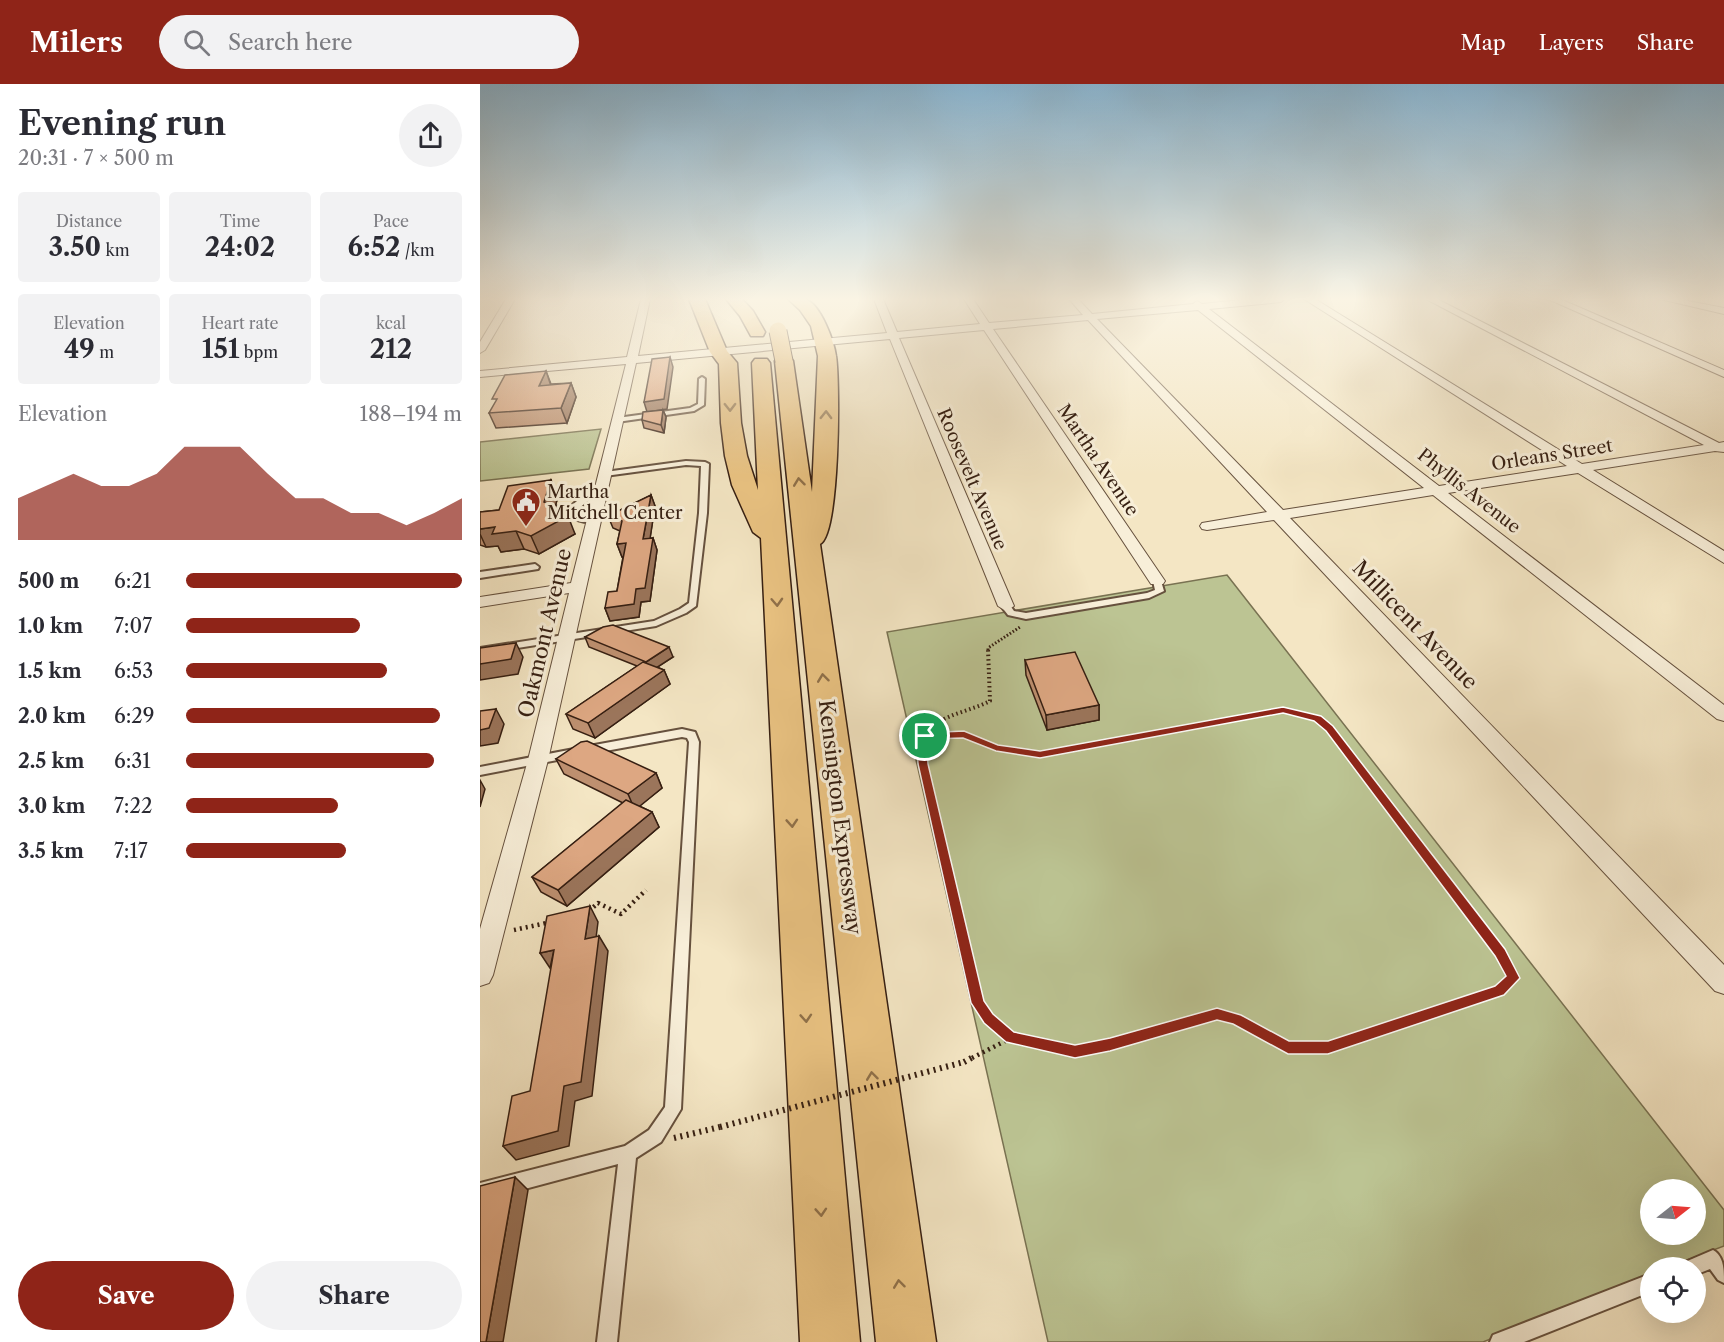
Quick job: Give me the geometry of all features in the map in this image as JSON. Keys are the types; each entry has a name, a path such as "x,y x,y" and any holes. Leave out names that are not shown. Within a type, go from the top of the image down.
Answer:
{"highway":[{"path":"723,358 729,368 730,423 744,485 774,550"},
{"name":"Kensington Expressway","path":"760,358 830,1342"},
{"name":"Kensington Expressway","path":"783,358 906,1342"},
{"path":"809,561 825,488 826,358"}],"street":[{"path":"480,374 656,358"},
{"name":"Roosevelt Avenue","path":"902,358 1006,606"},
{"name":"Martha Avenue","path":"1008,358 1157,581"},
{"name":"Millicent Avenue","path":"1130,358 1724,983"},
{"name":"Phyllis Avenue","path":"1266,358 1724,715"},
{"path":"1402,358 1724,558"},
{"path":"1545,358 1722,448"},
{"path":"1687,358 1724,374"},
{"name":"Oakmont Avenue","path":"480,975 538,760 631,360"},
{"name":"Orleans Street","path":"1207,526 1722,448"},
{"path":"480,602 579,587"}],"lane":[{"path":"617,420 692,410 701,405 702,379"},
{"path":"480,651 656,623 693,604 704,513 705,464 686,463 603,483"},
{"path":"481,578 535,567"},
{"path":"1006,606 1011,613 1026,616 1149,595 1160,591 1157,581"},
{"path":"480,771 682,733 691,735 694,742 673,1109 655,1136 628,1153 480,1192"},
{"path":"607,1342 628,1153"},
{"path":"1706,1262 1713,1259 1724,1274"},
{"path":"1500,1342 1640,1287"}],"path":[{"path":"925,736 964,734 996,748 1040,755 1283,710 1317,718 1329,729 1500,953 1513,978 1499,990 1328,1047 1288,1048 1237,1019 1217,1014 1075,1052 1011,1038 988,1018 977,1003 923,764 922,747 925,736 941,721 978,709 990,701 988,648 1019,629 1026,616"},
{"path":"586,914 598,903 621,914 646,890"},
{"path":"491,935 554,921"},
{"path":"662,1140 720,1127 964,1062 1011,1038"}],"green space":[{"path":"601,429 589,469 480,481 480,442"},
{"path":"1227,575 1700,1179 1640,1179 1640,1245 1706,1245 1706,1187 1724,1210 1724,1246 1695,1257 1640,1257 1640,1279 1483,1342 1048,1342 887,632"}],"building":[{"path":"670,358 664,399 644,402 652,359"},
{"path":"546,371 539,386 571,383 561,408 489,413 497,399 492,399 505,375"},
{"path":"663,410 661,425 642,420 643,412"},
{"path":"551,480 544,502 557,506 555,512 568,516 531,536 516,531 492,534 495,527 480,529 480,512 499,510 508,486"},
{"path":"651,495 643,539 653,538 645,588 636,589 634,604 605,608 608,592 617,591 626,543 617,544 622,521 608,516"},
{"path":"613,625 669,647 646,662 585,637 603,627"},
{"path":"516,643 511,659 480,664 480,648"},
{"path":"1075,652 1099,705 1046,715 1025,660"},
{"path":"643,662 664,670 588,723 566,714"},
{"path":"496,709 489,728 480,730 480,711"},
{"path":"587,741 656,773 628,794 556,759 581,742"},
{"path":"626,800 652,812 558,890 532,877"},
{"path":"590,906 585,939 599,936 581,1082 564,1086 558,1131 503,1146 512,1096 530,1091 554,950 540,953 547,916"},
{"path":"515,1177 486,1342 480,1342 480,1186"}],"place":[{"name":"Martha Mitchell Center","path":"526,528"}],"route":[{"path":"1283,710 1317,718 1329,729 1500,953 1513,978 1499,990 1328,1047 1288,1048 1237,1019 1217,1014 1075,1052 1011,1038 988,1018 977,1003 923,764 922,747 925,736 964,734 996,748 1040,755 1283,710"}]}
